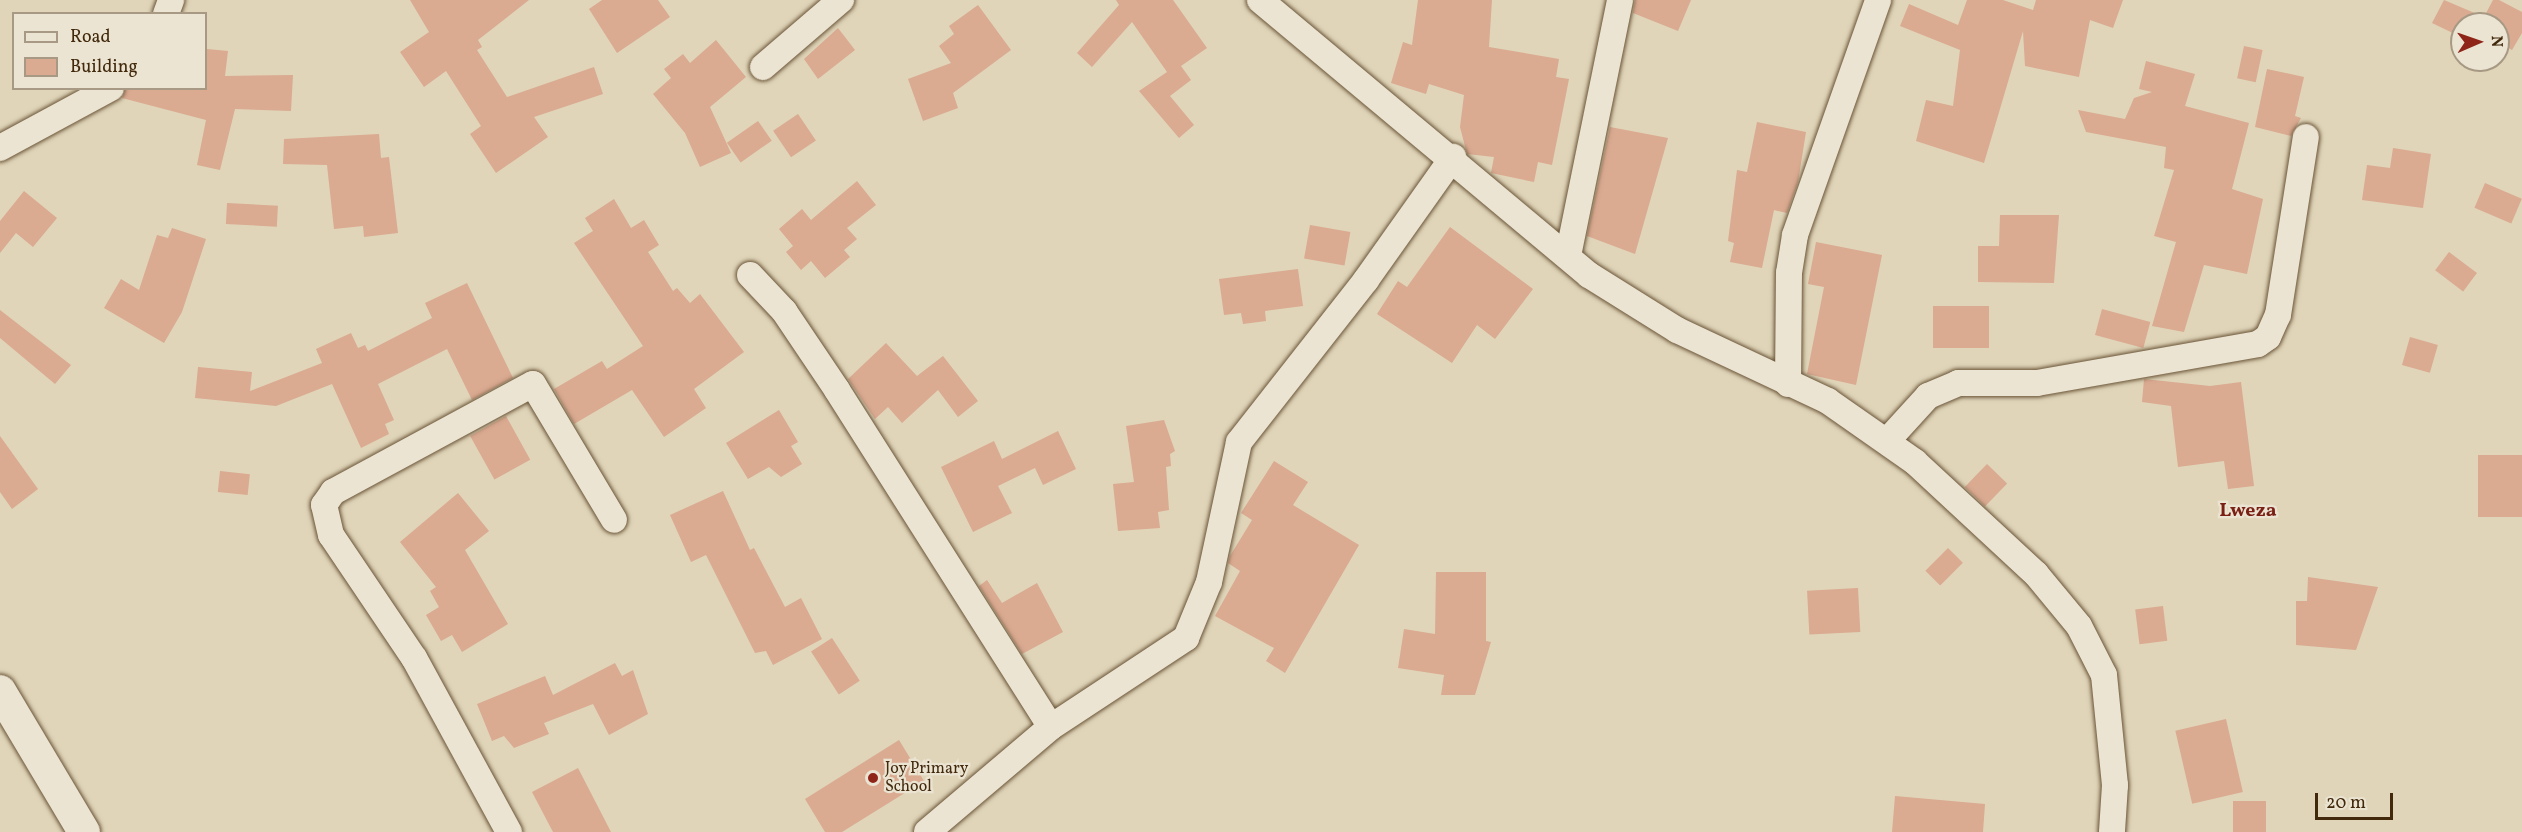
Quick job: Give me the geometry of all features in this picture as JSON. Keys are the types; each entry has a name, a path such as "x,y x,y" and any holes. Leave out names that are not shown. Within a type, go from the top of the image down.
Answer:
{"street":[{"path":"763,67 841,0"},
{"path":"1260,0 1453,157 1568,256 1677,330 1828,401 1887,441 2036,574 2097,656 2110,701 2112,832"},
{"path":"1568,256 1620,0"},
{"path":"1788,384 1789,273 1795,235 1878,0"},
{"path":"0,148 107,90"},
{"path":"1887,441 1928,396 1958,383 2037,382 2258,344 2268,337 2278,315 2306,137"},
{"path":"927,832 1051,727 1186,638 1209,582 1239,442 1366,280 1453,157"},
{"path":"750,275 784,311 837,390 1051,727"},
{"path":"509,832 414,658 331,535 324,505 333,492 533,384 614,520"},
{"path":"0,691 84,832"}],"building":[{"path":"410,0 529,0 478,40 482,47 477,50 507,97 594,67 603,94 534,117 548,137 496,173 470,134 481,126 446,71 424,87 400,52 429,32"},
{"path":"602,0 658,0 670,17 617,53 589,9"},
{"path":"1116,0 1173,0 1207,48 1181,66 1191,80 1170,96 1194,125 1179,138 1139,91 1167,72 1132,22 1092,67 1077,53 1119,5"},
{"path":"1418,0 1492,0 1489,47 1559,59 1556,77 1569,79 1552,165 1538,162 1534,182 1491,173 1494,157 1467,154 1460,127 1464,95 1429,84 1426,94 1391,83 1403,42 1412,45"},
{"path":"1635,0 1691,0 1678,31 1633,13"},
{"path":"1967,0 2003,0 2033,10 2036,0 2123,0 2113,28 2090,20 2079,77 2025,66 2023,31 1984,163 1916,141 1926,100 1953,106 1960,50 1900,26 1909,4 1958,25"},
{"path":"2444,0 2472,12 2450,12 2450,32 2432,23"},
{"path":"2493,0 2499,0 2522,12 2522,33 2512,50 2510,49 2510,12 2487,12"},
{"path":"978,5 1011,50 953,93 958,108 923,121 908,79 951,63 939,46 954,34 949,26"},
{"path":"838,28 855,50 818,79 804,59"},
{"path":"716,40 746,77 710,107 731,153 700,167 685,133 653,94 671,78 664,69 683,54 690,63"},
{"path":"2244,46 2263,50 2256,82 2237,78"},
{"path":"207,49 228,51 225,76 293,75 291,111 235,109 220,170 197,165 206,120 122,98 125,90 207,90"},
{"path":"2146,61 2195,74 2185,106 2249,123 2232,189 2263,199 2247,274 2204,265 2184,332 2152,326 2176,242 2154,236 2174,170 2164,168 2166,147 2086,132 2078,110 2125,119 2134,98 2152,92 2139,89"},
{"path":"2267,69 2304,77 2295,116 2301,118 2291,136 2255,127"},
{"path":"798,114 816,141 791,157 773,131"},
{"path":"758,121 772,141 741,162 727,143"},
{"path":"1757,122 1806,132 1798,182 1787,213 1774,210 1762,268 1730,262 1734,243 1728,241 1737,170 1747,172"},
{"path":"1610,127 1668,138 1635,254 1587,236"},
{"path":"379,134 381,158 389,157 398,233 364,237 363,226 334,229 327,165 283,164 284,139"},
{"path":"2393,148 2431,154 2423,208 2362,200 2367,165 2390,168"},
{"path":"857,181 876,205 847,228 857,239 844,250 850,257 825,278 811,261 801,270 786,252 793,246 779,229 802,209 811,220"},
{"path":"2485,183 2522,199 2511,223 2474,208"},
{"path":"24,191 57,218 33,247 16,233 0,253 0,221"},
{"path":"614,199 631,228 644,220 659,245 648,252 673,291 677,288 690,303 700,294 744,352 694,389 706,408 664,437 632,390 574,424 554,389 602,361 607,369 643,346 574,243 593,231 585,218"},
{"path":"227,203 278,206 277,227 226,224"},
{"path":"2000,215 2059,215 2054,283 1978,282 1978,246 1999,246"},
{"path":"1310,225 1350,232 1344,266 1304,258"},
{"path":"1450,227 1533,289 1495,339 1477,325 1452,363 1377,314 1398,281 1407,287"},
{"path":"172,228 206,239 182,312 164,343 104,308 121,279 139,290 157,235 168,238"},
{"path":"1816,242 1882,255 1856,385 1807,374 1824,287 1808,284"},
{"path":"2449,252 2477,273 2463,291 2435,270"},
{"path":"1298,269 1303,306 1265,311 1266,321 1243,324 1241,313 1224,315 1219,279"},
{"path":"467,283 513,378 472,400 447,349 378,384 394,420 385,424 389,434 361,448 332,384 276,406 195,398 198,367 252,372 250,391 322,363 316,349 351,333 358,348 365,345 368,351 432,318 425,303"},
{"path":"1933,306 1989,306 1989,348 1933,348"},
{"path":"2102,309 2150,322 2143,348 2095,335"},
{"path":"0,310 71,365 55,384 0,338"},
{"path":"2410,337 2438,345 2430,373 2402,365"},
{"path":"886,343 917,376 943,356 978,401 958,417 938,390 902,423 888,407 875,419 848,379"},
{"path":"2144,379 2210,386 2241,382 2254,486 2228,489 2224,461 2178,467 2171,406 2142,402"},
{"path":"779,410 798,442 791,446 802,464 781,477 769,467 748,479 726,443"},
{"path":"506,416 530,460 494,480 470,436"},
{"path":"1164,420 1175,451 1170,454 1171,466 1166,467 1169,510 1158,512 1160,528 1118,531 1113,484 1134,482 1126,426"},
{"path":"1058,431 1076,469 1043,485 1035,468 998,486 1012,513 973,532 941,467 994,441 1002,459"},
{"path":"0,436 38,489 12,509 0,492"},
{"path":"2478,455 2522,455 2522,517 2478,517"},
{"path":"1274,461 1308,482 1293,505 1359,545 1285,673 1266,661 1274,648 1215,616 1240,571 1228,563 1252,520 1241,513"},
{"path":"1987,464 2007,483 1985,506 1965,487"},
{"path":"220,471 250,474 248,495 218,492"},
{"path":"723,491 750,550 754,548 785,607 801,598 822,639 773,665 766,651 755,653 706,555 691,562 670,515"},
{"path":"458,493 489,531 465,550 508,624 462,652 452,635 441,641 426,615 439,607 430,591 436,587 400,542"},
{"path":"1948,548 1963,563 1940,585 1925,571"},
{"path":"1436,572 1486,572 1486,641 1491,642 1475,695 1441,695 1444,675 1398,668 1404,629 1435,634"},
{"path":"2308,577 2378,587 2356,650 2296,645 2296,601 2307,601"},
{"path":"987,580 1002,603 1037,583 1063,632 1022,654 979,586"},
{"path":"1858,588 1860,632 1809,635 1807,591"},
{"path":"2163,606 2167,641 2139,644 2135,609"},
{"path":"832,638 860,681 839,694 811,652"},
{"path":"615,663 622,676 633,670 648,714 609,735 593,704 544,723 549,734 514,748 504,736 492,741 477,704 545,676 553,695"},
{"path":"2226,719 2243,792 2192,804 2175,731"},
{"path":"899,740 924,781 842,832 825,832 805,799"},
{"path":"578,768 611,832 553,832 532,792"},
{"path":"1895,796 1985,804 1983,832 1892,832"},
{"path":"2233,801 2266,801 2266,832 2233,832"}],"place":[{"name":"Joy Primary School","path":"873,778"}],"district":[{"name":"Lweza","path":"2248,511"}]}
